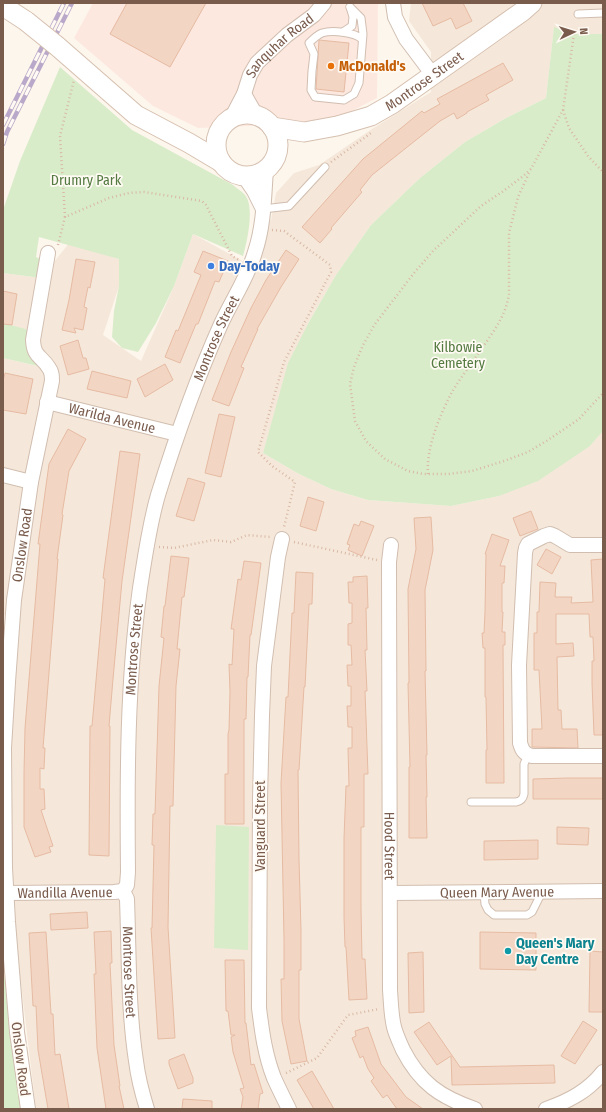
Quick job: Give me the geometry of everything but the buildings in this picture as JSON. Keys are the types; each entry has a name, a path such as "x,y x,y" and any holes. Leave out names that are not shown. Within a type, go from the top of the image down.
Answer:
{"street":[{"name":"Sanquhar Road","path":"232,117 244,94 250,75 257,63 287,35 314,15 324,3"},
{"path":"393,3 395,17 406,39 433,75"},
{"name":"Montrose Street","path":"272,127 304,132 337,126 371,116 392,104 505,24 532,3"},
{"path":"3,6 26,21 57,46 136,115 189,142 221,162 235,173 243,175 255,174 266,169 274,159 278,144 272,127 264,119 256,115 240,114 232,117 219,132 216,142 217,152 221,162"},
{"name":"Sanquhar Road","path":"244,94 256,115"},
{"path":"189,142 219,132"},
{"name":"Montrose Street","path":"276,153 304,132"},
{"name":"Montrose Street","path":"147,1109 141,1089 136,1062 131,1015 127,899 123,891 127,885 128,872 127,782 131,679 137,612 151,519 178,434 222,323 255,253 261,229 266,169"},
{"path":"243,175 254,191 263,209"},
{"name":"Onslow Road","path":"28,1109 7,973 4,748 14,600 31,482 52,381 50,368 38,356 33,348 33,340 48,253"},
{"name":"Warilda Avenue","path":"47,402 178,434"},
{"path":"3,475 31,482"},
{"path":"603,545 570,545 550,534 528,544 526,548 522,605 520,665 520,742 524,753 528,755 603,756"},
{"name":"Vanguard Street","path":"282,539 278,557 264,666 260,792 259,1008 262,1037 268,1059 275,1079 290,1109"},
{"name":"Hood Street","path":"391,545 389,562 390,990 394,1027 401,1046 410,1062 424,1081 438,1092 475,1109"},
{"name":"Wandilla Avenue","path":"6,893 123,891"},
{"name":"Queen Mary Avenue","path":"390,893 603,891"},
{"path":"546,1109 562,1104 579,1094 595,1081 603,1072"}],"lane":[{"path":"343,32 352,26 353,17 350,7 361,18 363,34 359,82 354,94 344,100 315,97 311,90 314,54 308,43 321,33 343,32 358,36 362,39"},
{"path":"578,14 603,12"},
{"path":"263,209 289,206 324,167"},
{"path":"471,802 520,801 524,794 524,764 528,755"},
{"path":"484,893 485,904 488,910 494,915 528,916 532,912 542,892"}],"path":[{"path":"428,474 429,454 435,432 453,391 497,327 507,303 509,294 509,233 518,197 531,169 563,110 574,34"},
{"path":"48,253 58,247 65,216 60,136 78,64"},
{"path":"563,110 570,128 588,156 603,172"},
{"path":"324,167 377,128 371,116"},
{"path":"531,169 522,178 481,206 433,250 375,324 363,345 354,367 350,384 351,402 355,422 366,441 385,459 408,471 428,474 448,474 472,471 528,452 579,419 603,394"},
{"path":"65,216 109,198 129,193 144,192 202,201 206,205 232,256 250,266"},
{"path":"261,229 284,231 330,265 332,272 284,362 258,452 272,466 295,482 282,539"},
{"path":"146,547 174,548 213,540 231,542 247,535 282,539 389,562"},
{"path":"275,1079 317,1058 348,1015 391,1006"}],"shaded area":[{"path":"93,3 378,3 377,98 340,117 300,124 198,128 153,106 74,38"},
{"path":"411,3 603,3 603,34 574,34 554,28 546,98 506,118 465,142 420,178 371,225 336,275 309,322 263,453 299,474 331,489 368,500 451,506 499,496 590,446 603,431 603,1109 36,1109 20,976 3,978 3,862 7,783 20,618 3,615 3,358 41,367 3,323 3,273 41,278 70,242 127,262 103,335 141,361 174,286 193,234 250,265 261,229 271,220 276,193 294,173 319,165 372,129 431,92 431,52 409,21"}],"green space":[{"name":"Kilbowie Cemetery","path":"554,27 574,34 603,34 603,431 590,446 538,481 499,496 451,506 368,500 331,489 299,474 263,453 288,363 336,275 371,225 420,178 465,142 506,118 546,98"},
{"name":"Drumry Park","path":"60,67 132,130 233,185 245,195 248,200 250,216 243,256 193,234 174,286 156,323 138,352 122,348 112,337 114,311 119,286 119,259 39,237 36,257 43,260 41,278 3,273 3,210 20,161"},
{"path":"3,323 29,330 42,367 3,358"},
{"path":"216,825 249,827 248,950 214,948"},
{"path":"12,976 17,1032 21,1109 3,1109 3,978"}],"railway":[{"path":"3,125 64,3"},
{"path":"3,144 7,132 72,3"}],"place":[{"name":"McDonald's","path":"331,66"},
{"name":"Day-Today","path":"211,266"},
{"name":"Queen's Mary Day Centre","path":"508,951"}]}
